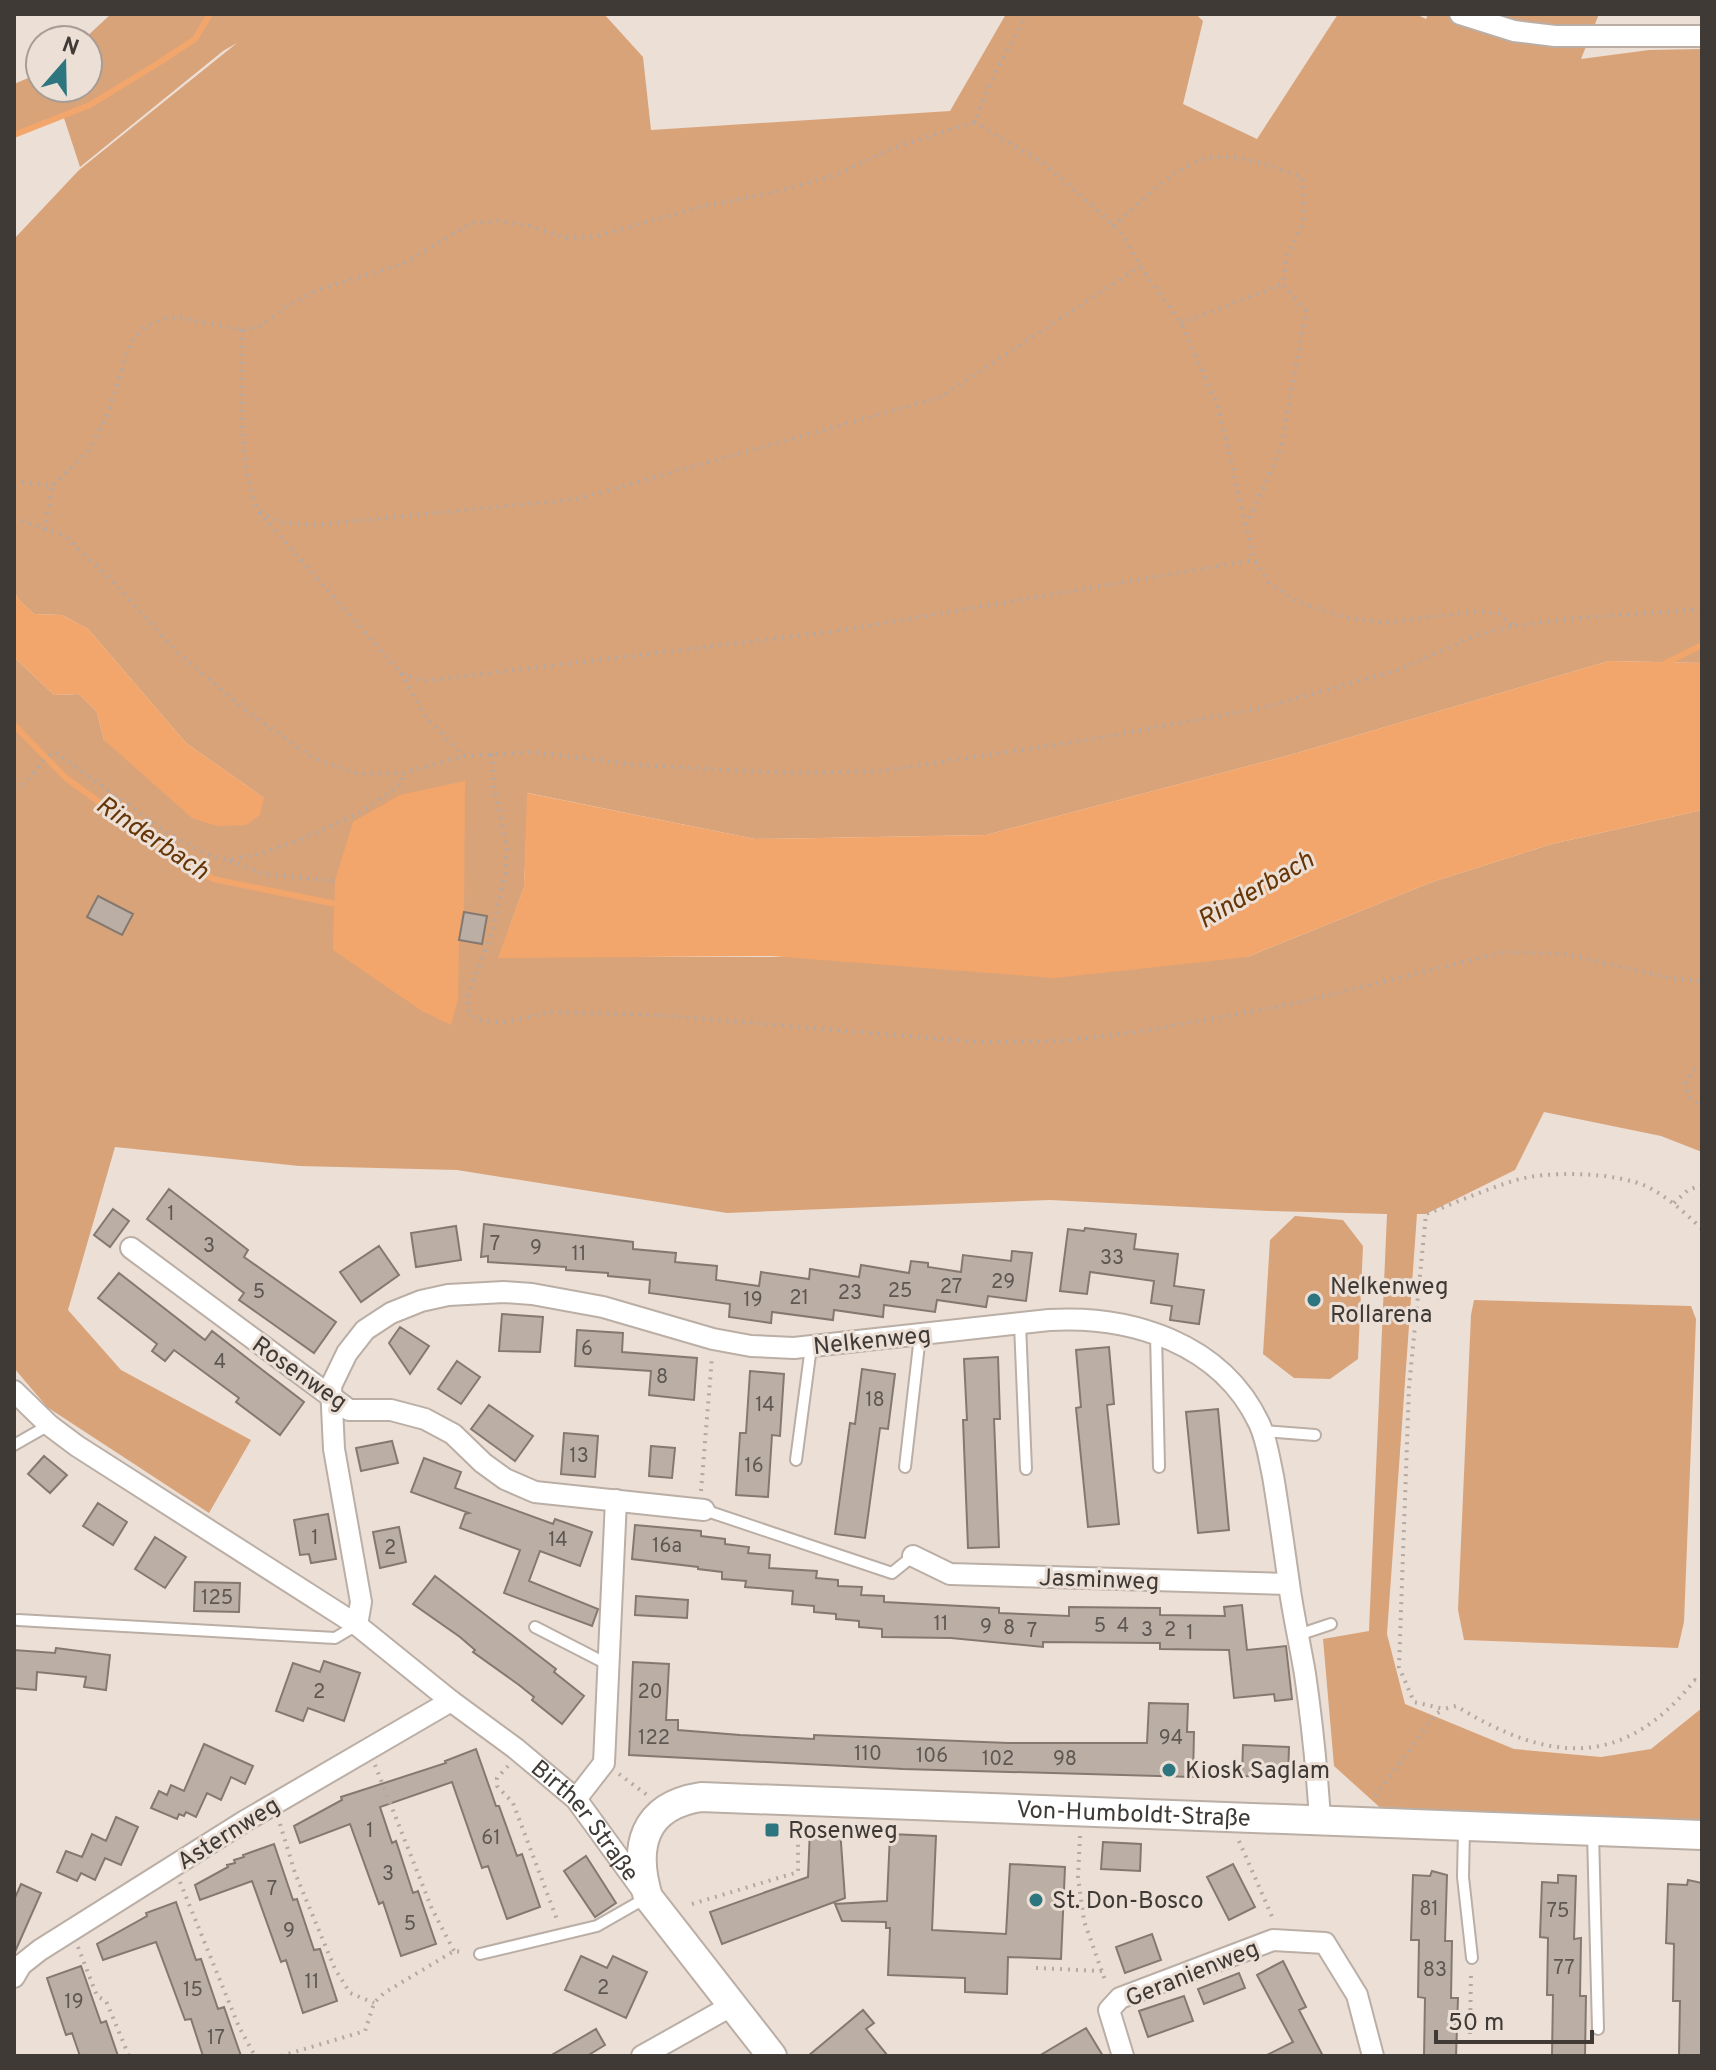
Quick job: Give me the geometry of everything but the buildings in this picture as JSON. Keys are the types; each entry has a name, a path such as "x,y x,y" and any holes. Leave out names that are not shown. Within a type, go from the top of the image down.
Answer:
{"street":[{"path":"1460,14 1514,31 1555,36 1702,36"},
{"name":"Rosenweg","path":"131,1248 349,1410 391,1410 425,1419 453,1434 505,1479 535,1492 702,1509"},
{"name":"Nelkenweg","path":"357,1625 361,1602 334,1449 331,1386 347,1353 365,1330 391,1313 421,1301 448,1295 532,1294 603,1307 713,1339 751,1346 811,1347 1084,1318 1118,1322 1156,1334 1198,1355 1221,1371 1249,1405 1262,1431 1285,1546 1317,1777 1320,1820"},
{"name":"Birther Straße","path":"14,1391 49,1425 77,1446 357,1625 576,1799 772,2056"},
{"path":"576,1799 604,1763 616,1500"},
{"name":"Jasminweg","path":"913,1556 950,1574 1289,1584"},
{"name":"Asternweg","path":"14,1977 21,1965 40,1950 245,1821 451,1701"},
{"name":"Von-Humboldt-Straße","path":"648,1897 641,1872 641,1848 649,1826 682,1800 701,1797 1702,1835"},
{"name":"Geranienweg","path":"1123,2056 1109,2010 1120,1998 1273,1940 1325,1943 1357,1995 1373,2056"},
{"path":"642,2056 731,2006"}],"lane":[{"path":"1020,1324 1026,1469"},
{"path":"1156,1334 1159,1467"},
{"path":"905,1467 920,1336"},
{"path":"796,1460 811,1347"},
{"path":"14,1445 49,1425"},
{"path":"1262,1431 1315,1435"},
{"path":"702,1509 892,1573 913,1556"},
{"path":"18,1620 335,1638 357,1625"},
{"path":"1298,1635 1331,1624"},
{"path":"535,1627 609,1665"},
{"path":"1464,1826 1463,1877 1472,1958"},
{"path":"1593,1831 1598,2029"},
{"path":"480,1954 597,1926 648,1897"}],"path":[{"path":"974,122 995,73 1027,14"},
{"path":"45,530 52,486 89,450 107,416 130,343 145,327 163,319 179,317 241,330 258,327 317,290 405,263 471,223 498,221 530,226 565,238 593,237 704,206 775,192 835,175 893,148 974,122 1042,162 1113,226 1123,236 1140,266 1181,323 1218,407 1254,560 1269,583 1298,602 1344,617 1384,623 1477,611 1499,614 1514,626"},
{"path":"1113,226 1183,167 1216,157 1257,162 1302,177 1304,223 1287,255 1283,284 1306,311 1281,448 1246,525"},
{"path":"258,511 280,522 313,525 577,499 941,397 1140,266"},
{"path":"1181,323 1283,284"},
{"path":"241,330 242,412 250,493 258,511 401,673 424,715 464,756"},
{"path":"14,481 52,486"},
{"path":"14,518 65,536 113,582 178,653 248,712 313,758 358,774 403,773 464,756 534,752 636,765 789,773 880,771 1081,741 1261,708 1398,670 1474,636 1514,626 1702,609"},
{"path":"401,673 424,681 837,631 1254,560"},
{"path":"14,788 28,781 55,752 126,805 206,854 265,874 335,881"},
{"path":"492,754 494,789 507,846 505,876 496,920 467,997 468,1010 478,1020 501,1023 550,1012 657,1015 978,1042 1063,1041 1144,1031 1296,1003 1504,952 1566,954 1669,978 1702,981"},
{"path":"228,860 297,841 361,812 402,783 403,773"},
{"path":"1702,1065 1693,1070 1686,1083 1689,1097 1702,1107"},
{"path":"1444,1709 1414,1702 1399,1667 1409,1387 1426,1214 1517,1179 1606,1175 1645,1186 1674,1203 1702,1229"},
{"path":"1674,1203 1688,1190 1702,1185"},
{"path":"702,1509 712,1350"},
{"path":"1375,1796 1436,1714 1444,1709 1456,1706 1486,1724 1526,1741 1568,1750 1613,1744 1644,1730 1675,1706 1695,1680 1702,1684"},
{"path":"373,1759 421,1884 454,1951"},
{"path":"513,1761 497,1778 497,1786 513,1803 564,1935"},
{"path":"617,1772 650,1798"},
{"path":"277,1815 295,1873 335,1969 350,1993 374,2003"},
{"path":"692,1904 798,1872 798,1826"},
{"path":"1081,1826 1078,1877 1084,1921 1114,2004"},
{"path":"1235,1832 1284,1941"},
{"path":"178,1878 239,2027 255,2056"},
{"path":"77,1945 97,1996 106,2001 129,2056"},
{"path":"281,2056 365,2031 374,2003 384,1993 454,1951 480,1954"},
{"path":"1470,2034 1472,1958"},
{"path":"1036,1968 1102,1971"}],"shaded area":[{"path":"111,14 604,14 643,57 651,130 950,111 1006,14 1196,14 1203,21 1183,104 1257,139 1338,14 1416,14 1426,19 1428,14 1599,14 1581,59 1649,50 1702,49 1702,663 1609,661 1290,755 986,835 755,839 528,793 524,887 499,957 1247,957 1432,882 1552,844 1702,810 1702,1152 1661,1136 1544,1112 1515,1170 1426,1214 1417,1214 1387,1634 1405,1704 1514,1749 1601,1757 1651,1749 1702,1708 1702,1823 1385,1812 1334,1766 1323,1639 1369,1631 1387,1214 1050,1200 727,1213 457,1170 299,1166 115,1147 68,1310 121,1370 251,1440 209,1513 47,1407 14,1368 14,657 54,695 79,694 97,712 104,740 264,798 186,743 88,629 62,615 34,614 14,591 14,239 79,170 237,43 80,167 63,115 14,135 14,84 24,80 24,104 104,104 104,24 100,24"},
{"name":"Nelkenweg Rollarena","path":"1295,1216 1343,1220 1363,1246 1358,1359 1330,1379 1294,1378 1263,1354 1270,1240"},
{"path":"1474,1300 1691,1306 1696,1319 1684,1622 1678,1648 1464,1640 1458,1610"}],"water":[{"path":"14,591 34,614 62,615 88,629 186,743 264,798 260,815 246,825 217,826 192,818 104,740 97,712 79,694 54,695 14,657"},
{"path":"1609,661 1702,663 1702,810 1552,844 1432,882 1247,957 1055,978 771,956 498,958 524,887 527,793 755,839 986,835 1290,755"},
{"path":"465,781 464,912 459,940 458,999 451,1025 422,1011 333,950 335,881 353,822 400,795"}],"waterway":[{"path":"14,135 90,105 160,62 195,39 210,14"},
{"name":"Rinderbach","path":"1662,665 1702,645"},
{"name":"Rinderbach","path":"14,725 66,778 213,879 341,905"}],"place":[{"name":"Nelkenweg Rollarena","path":"1314,1300"},
{"name":"Kiosk Saglam","path":"1169,1770"},
{"name":"Rosenweg","path":"772,1830"},
{"name":"St. Don-Bosco","path":"1036,1900"}]}
